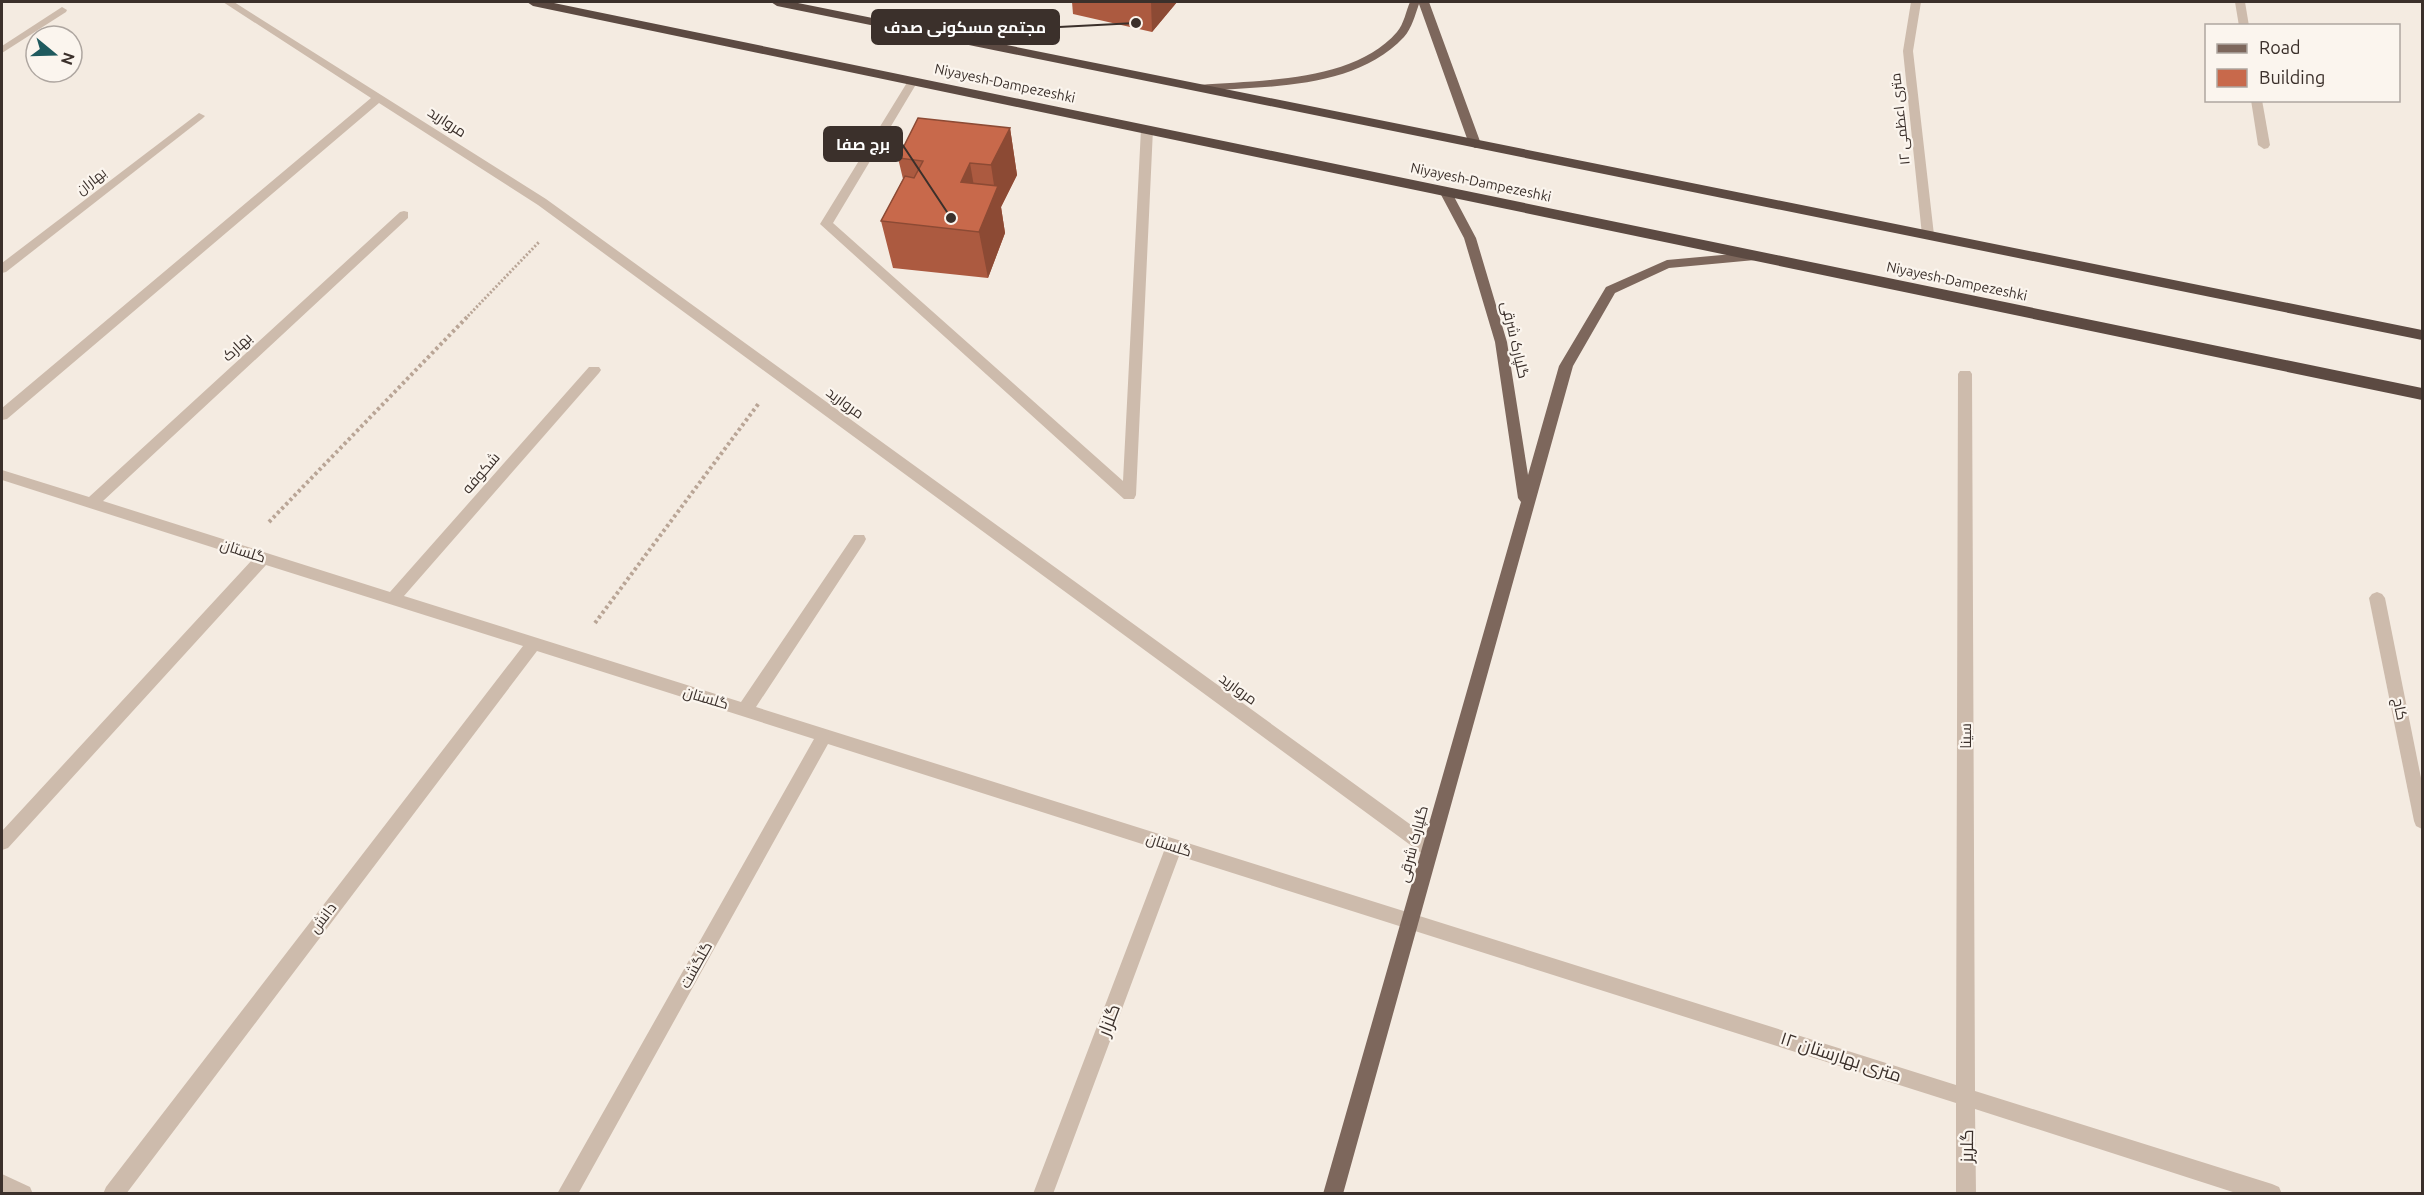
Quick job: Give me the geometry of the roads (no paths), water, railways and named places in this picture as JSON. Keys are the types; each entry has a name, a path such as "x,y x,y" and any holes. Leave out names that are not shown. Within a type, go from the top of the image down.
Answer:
{"highway":[{"name":"Niyayesh-Dampezeshki","path":"533,2 2422,394"},
{"path":"777,2 2422,335"}],"main road":[{"path":"1200,88 1302,79 1364,62 1402,34 1415,2"},
{"path":"1424,2 1475,144"},
{"name":"گلپارک شرقی","path":"1445,191 1470,238 1501,342 1526,504"},
{"name":"گلپارک شرقی","path":"1333,1194 1566,366 1610,291 1667,264 1755,256"}],"street":[{"name":"مروارید","path":"228,2 563,218 1430,849"},
{"name":"۱۲ متری اعظمی","path":"1916,2 1908,51 1928,235"},
{"path":"2240,2 2244,24"},
{"path":"2,50 62,10"},
{"path":"913,81 826,224 1129,495 1146,129"},
{"path":"2,415 378,98"},
{"path":"2256,102 2264,145"},
{"name":"بهاران","path":"2,268 200,116"},
{"name":"بهارک","path":"92,503 404,215"},
{"name":"شکوفه","path":"393,599 594,370"},
{"name":"سینا","path":"1965,374 1968,1098"},
{"name":"گلستان","path":"2,475 1410,921"},
{"path":"745,710 859,539"},
{"path":"2,842 263,558"},
{"name":"کاج","path":"2377,597 2422,821"},
{"name":"دانش","path":"113,1194 534,643"},
{"name":"گلگشت","path":"567,1194 824,736"},
{"name":"گلزار","path":"1043,1194 1174,847"},
{"name":"۱۲ متری بهارستان","path":"1410,921 2272,1194"},
{"name":"گلریز","path":"1966,1194 1968,1098"},
{"path":"2,1184 23,1194"}],"place":[{"name":"مجتمع مسکونی صدف","path":"1136,23"},
{"name":"برج صفا","path":"951,218"}]}
